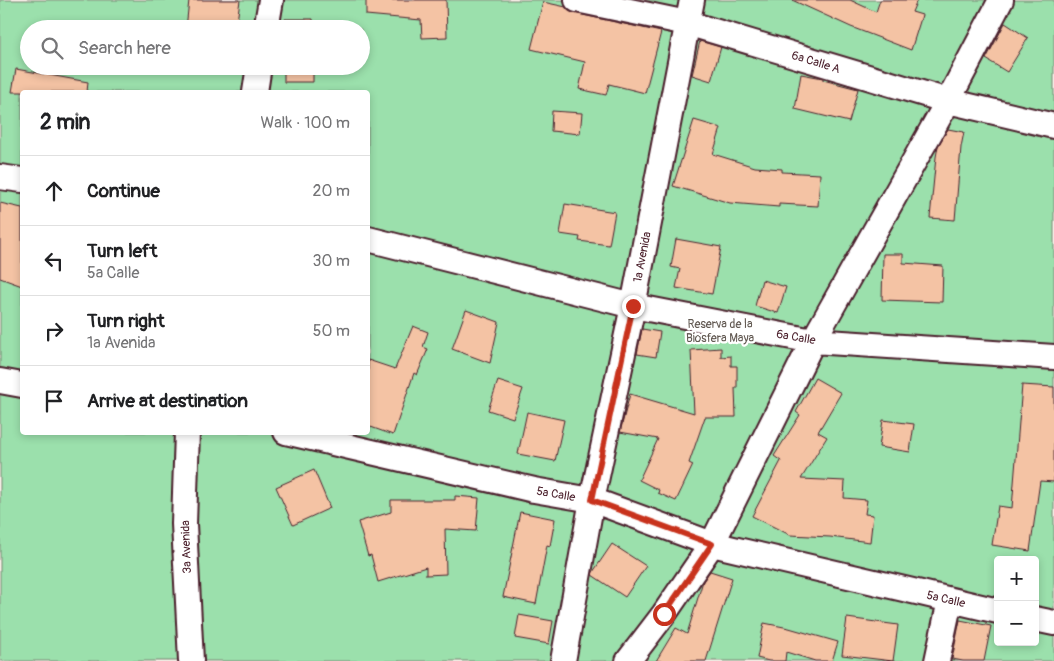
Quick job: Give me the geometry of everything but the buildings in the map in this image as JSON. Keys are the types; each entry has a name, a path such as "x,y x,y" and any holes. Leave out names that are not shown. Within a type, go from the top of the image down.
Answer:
{"street":[{"path":"268,20 271,0"},
{"name":"6a Calle A","path":"576,0 687,24 948,101 1054,126"},
{"name":"1a Avenida","path":"563,661 592,500 633,306 692,0"},
{"path":"628,661 664,614 712,544 813,341 948,101 1001,0"},
{"path":"255,90 258,75"},
{"path":"0,177 20,180"},
{"name":"6a Calle","path":"370,240 633,306 813,341 1054,357"},
{"path":"0,381 20,385"},
{"name":"3a Avenida","path":"187,435 184,524 191,661"},
{"name":"5a Calle","path":"299,435 534,490 592,500 712,544 994,610"},
{"path":"937,661 950,600"},
{"path":"1039,620 1054,623"}],"green space":[{"name":"Reserva de la Biosfera Maya","path":"0,0 1054,0 1054,661 0,661"}],"route":[{"path":"633,306 592,500 712,544 664,614"}]}
